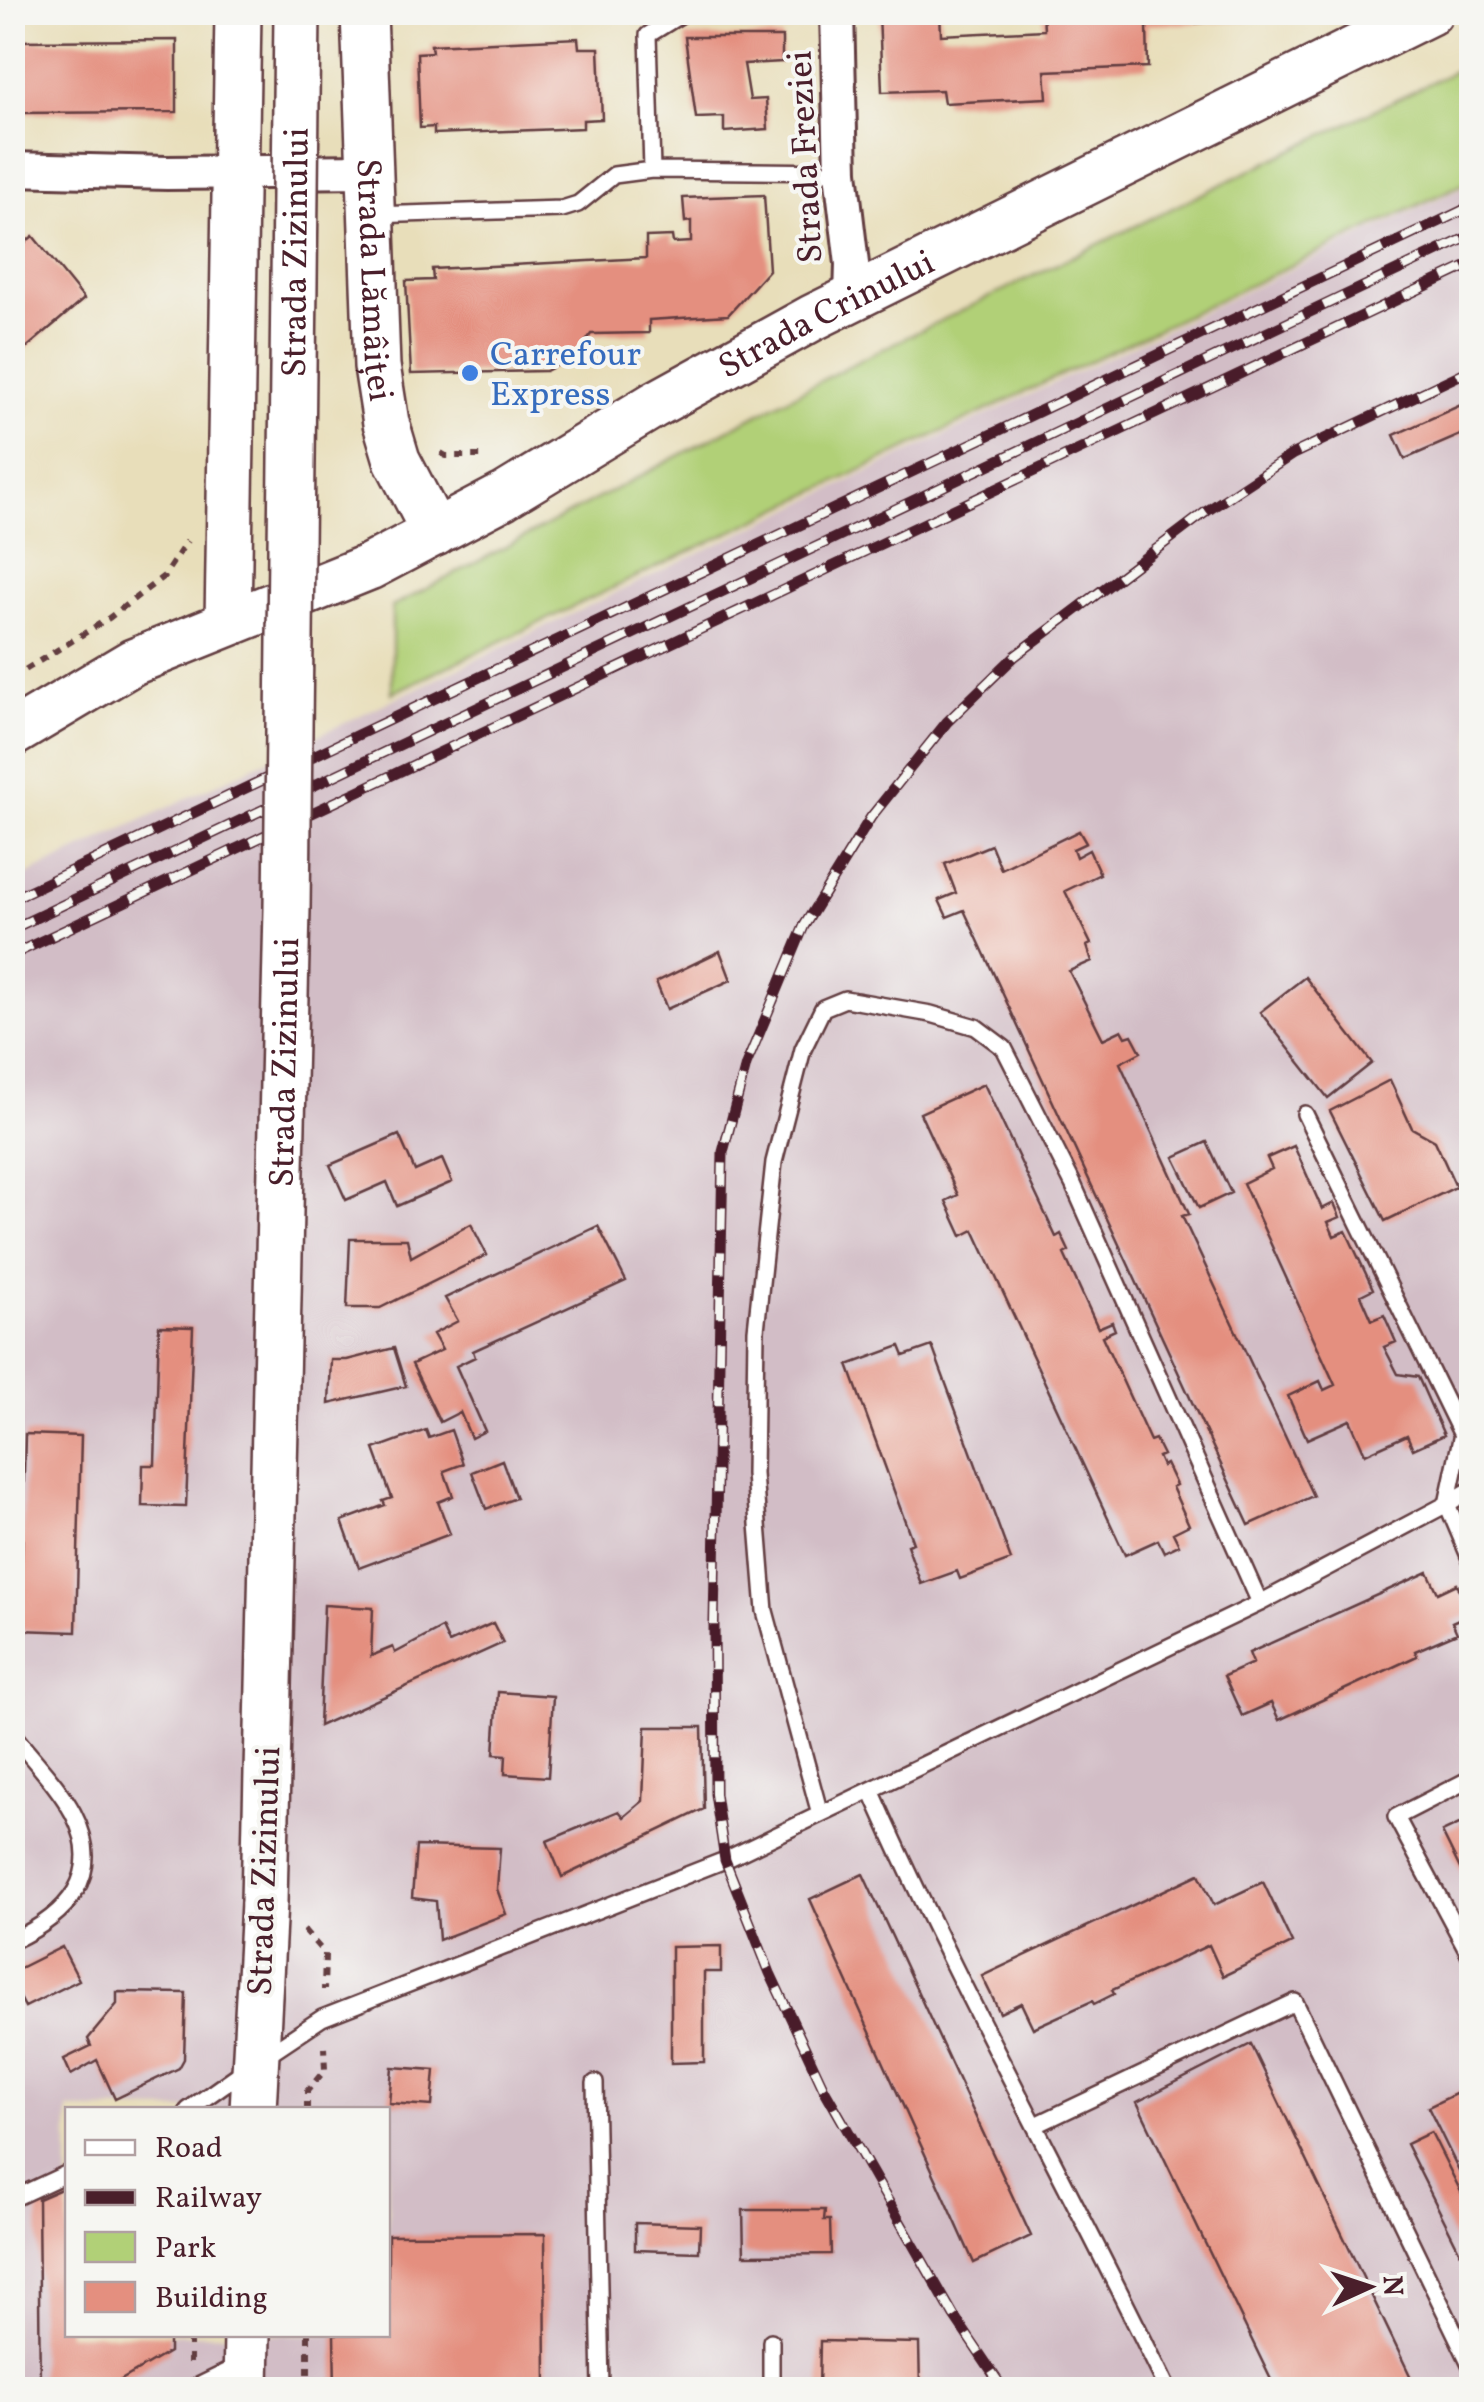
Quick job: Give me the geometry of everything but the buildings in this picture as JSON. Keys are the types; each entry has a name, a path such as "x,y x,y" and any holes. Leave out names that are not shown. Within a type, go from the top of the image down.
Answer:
{"street":[{"name":"Strada Zizinului","path":"228,622 238,12"},
{"name":"Strada Zizinului","path":"252,2107 264,1902 287,909 297,12"},
{"name":"Strada Lămâiței","path":"364,12 376,366 397,460 435,533"},
{"name":"Strada Freziei","path":"837,12 841,172 852,298"},
{"name":"Strada Crinului","path":"12,734 133,662 369,567 504,496 654,405 852,298 1430,12"},
{"name":"Strada Zizinului","path":"12,169 238,172"},
{"path":"238,172 370,193"}],"lane":[{"path":"652,170 648,34 685,12"},
{"path":"370,193 562,208 578,204 614,175 652,170 841,172"},
{"path":"820,1814 766,1611 754,1474 756,1330 774,1162 803,1048 823,1008 845,999 931,1014 976,1027 1004,1048 1073,1184 1260,1604"},
{"path":"1304,1114 1462,1434"},
{"path":"1472,1388 1448,1504 1472,1564"},
{"path":"192,2107 322,2018 725,1860 1260,1604 1472,1489"},
{"path":"12,1733 72,1811 84,1851 77,1889 68,1904 42,1927 12,1940"},
{"path":"1472,1778 1396,1817 1472,1959"},
{"path":"871,1790 983,2026 1091,2230 1168,2390"},
{"path":"1036,2125 1295,2002 1472,2368"},
{"path":"595,2084 601,2390"},
{"path":"12,2199 65,2174"},
{"path":"770,2341 771,2390"},
{"path":"190,2390 246,2362"}],"path":[{"path":"434,449 446,456 478,458 495,451"},
{"path":"12,678 109,618 164,576 187,540"},
{"path":"308,2337 308,2390"}],"shaded area":[{"path":"1471,183 1471,2389 13,2389 12,882"}],"green space":[{"path":"1471,63 1471,180 392,693 392,607 864,358"}],"railway":[{"path":"12,899 1472,206"},
{"path":"12,929 1472,235"},
{"path":"12,955 1472,264"},
{"path":"1004,2390 954,2316 824,2089 770,1973 725,1860 715,1794 714,1624 723,1152 746,1065 804,926 871,817 947,722 1015,656 1207,511 1293,454 1472,369"}],"place":[{"name":"Carrefour Express","path":"470,373"}]}
